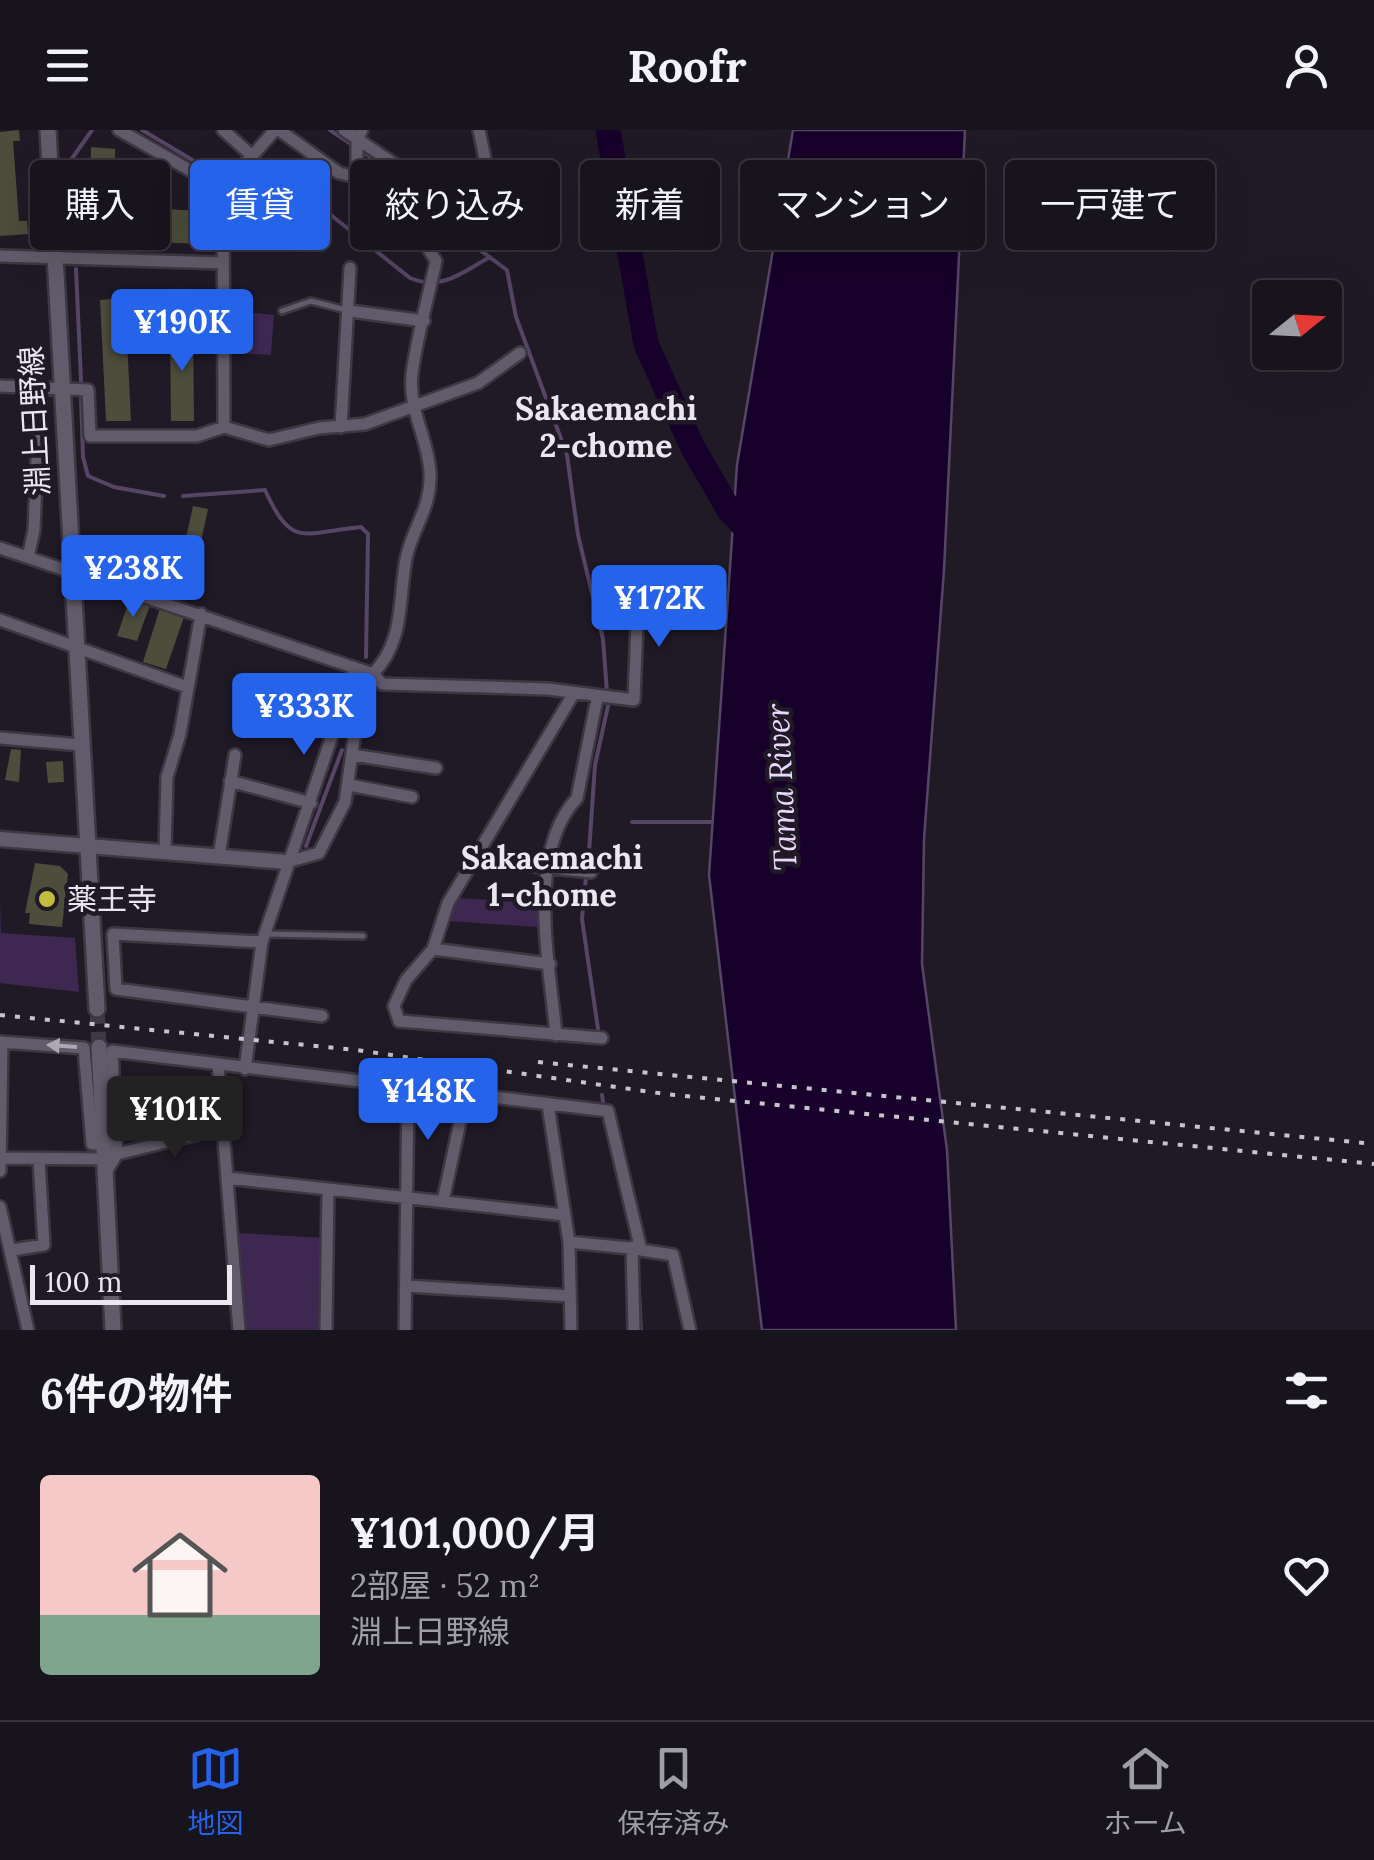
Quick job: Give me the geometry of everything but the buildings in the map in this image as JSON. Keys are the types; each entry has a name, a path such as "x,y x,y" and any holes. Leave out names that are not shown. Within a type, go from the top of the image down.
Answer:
{"main road":[{"name":"淵上日野線","path":"48,130 52,257 97,1008"},
{"path":"99,1046 108,1158 113,1330"}],"street":[{"path":"119,130 190,165"},
{"path":"223,130 250,154"},
{"path":"245,160 277,130 339,173 350,174"},
{"path":"344,130 418,180 468,236 480,239 495,226 496,218 479,130"},
{"path":"223,250 224,426"},
{"path":"0,839 286,862 319,854 349,785 373,674 389,657 401,623 406,556 426,514 430,470 412,410 412,376 436,261 429,250"},
{"path":"0,256 222,263"},
{"path":"342,428 350,268"},
{"path":"350,311 424,321"},
{"path":"0,386 88,390 90,436 196,436 224,426 269,440 319,428 342,428 412,410 478,383 520,353"},
{"path":"28,558 34,530 40,388"},
{"path":"0,548 373,674 382,684 402,686 574,692 634,700 638,598"},
{"path":"165,851 167,777 201,614"},
{"path":"0,620 187,687"},
{"path":"245,1069 263,938 355,668"},
{"path":"574,692 448,903 432,950 406,980 394,1006 399,1021 602,1038"},
{"path":"556,1034 546,867 568,808 577,798 604,699"},
{"path":"0,738 81,745"},
{"path":"219,856 235,755"},
{"path":"353,755 436,768"},
{"path":"230,781 312,802"},
{"path":"349,785 412,797"},
{"path":"474,860 586,872"},
{"path":"263,938 114,934 116,989 322,1016"},
{"path":"432,950 550,964"},
{"path":"0,1170 1,1042 84,1048 92,1144 108,1158"},
{"path":"108,1158 112,1051 608,1112 636,1249 634,1330"},
{"path":"218,1065 239,1330"},
{"path":"406,1330 408,1088"},
{"path":"443,1202 466,1094"},
{"path":"548,1104 569,1242 570,1330"},
{"path":"0,1158 108,1158 223,1128"},
{"path":"12,1250 44,1245 39,1160"},
{"path":"228,1178 564,1214"},
{"path":"326,1330 328,1190"},
{"path":"0,1207 28,1330"},
{"path":"569,1242 673,1255 690,1330"},
{"path":"406,1286 570,1296"}],"lane":[{"path":"282,311 311,302 350,311"},
{"path":"263,938 364,936"}],"shaded area":[{"path":"235,311 274,315 271,355 234,353"},
{"path":"458,898 539,903 537,927 449,921"},
{"path":"0,902 1,933 75,938 79,992 0,983"},
{"path":"238,1233 324,1238 323,1330 246,1330"}],"water":[{"path":"793,130 965,130 964,160 788,160"},
{"name":"Tama River","path":"773,250 959,250 944,570 924,839 922,964 947,1150 956,1330 762,1330 709,875 737,465"}],"waterway":[{"path":"71,160 92,130"},
{"path":"142,130 221,177 246,188 307,201 327,212 410,278 442,281 490,257"},
{"path":"330,130 375,160"},
{"path":"608,130 646,344 692,446 729,510 754,537"},
{"path":"480,250 507,270 516,317 567,455 578,535 603,639 608,706 595,765 588,867"},
{"path":"76,269 81,381"},
{"path":"81,395 83,457 88,476 114,487 164,496"},
{"path":"183,496 265,490 283,522 301,533 361,527 368,534 366,657"},
{"path":"306,846 342,750"},
{"path":"632,822 712,822"},
{"path":"586,877 582,919 598,1029"},
{"path":"602,1095 603,1102"},
{"path":"606,1124 616,1169"},
{"path":"638,1274 641,1330"}],"tunnel":[{"path":"97,1009 99,1047"}],"railway":[{"path":"0,1015 356,1050 665,1094 1374,1164"},
{"path":"538,1062 1374,1144"}],"place":[{"name":"薬王寺","path":"47,899"}],"district":[{"name":"Sakaemachi 2-chome","path":"606,426"},
{"name":"Sakaemachi 1-chome","path":"552,876"}]}
